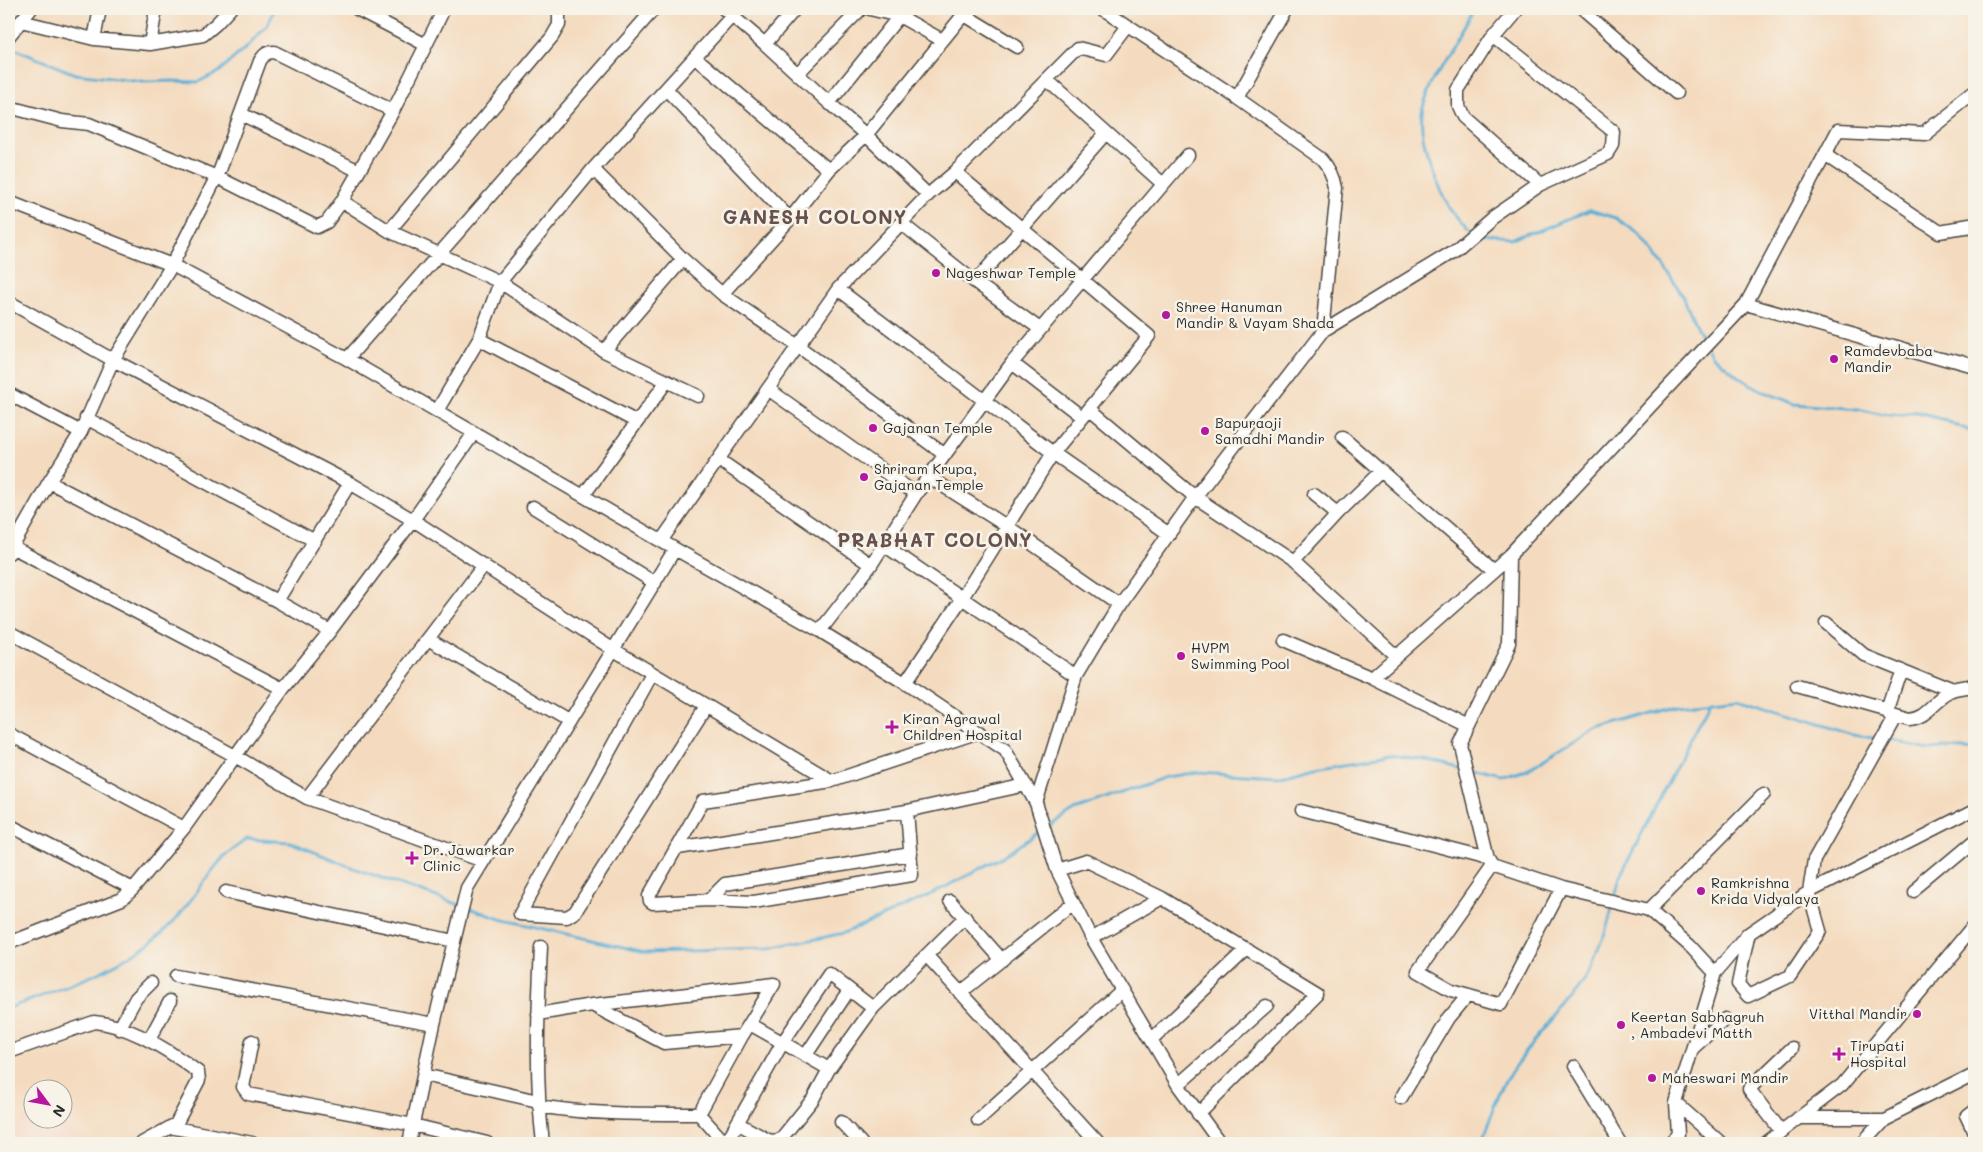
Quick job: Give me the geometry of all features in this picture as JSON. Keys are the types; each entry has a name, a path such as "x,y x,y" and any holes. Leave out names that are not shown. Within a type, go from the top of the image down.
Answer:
{"street":[{"path":"13,29 31,9"},
{"path":"94,39 100,9"},
{"path":"150,44 156,9"},
{"path":"216,24 218,9"},
{"path":"13,29 150,44 195,38 203,35 230,9"},
{"path":"357,9 426,45"},
{"path":"9,107 62,121 89,124 216,177 317,227 328,222 342,201 393,111 444,9"},
{"path":"390,231 552,37 559,24 559,9"},
{"path":"347,359 654,9"},
{"path":"765,44 795,9"},
{"path":"797,74 861,9"},
{"path":"870,9 902,13 942,40"},
{"path":"1104,9 1237,98 1323,159 1331,168 1337,188 1323,331"},
{"path":"1237,98 1287,9"},
{"path":"1515,9 1493,35 1458,90 1458,106 1463,117 1540,185"},
{"path":"1580,9 1676,93"},
{"path":"722,294 790,219 829,170 866,135 965,12 1017,48"},
{"path":"438,411 479,339 500,282 593,169 696,57 728,13 866,135 928,195"},
{"path":"829,103 902,13"},
{"path":"661,542 838,289 928,195 955,172 1078,48 1106,55 1128,26"},
{"path":"1037,807 1076,676 1119,604 1195,497 1323,331 1454,251 1492,218 1540,185 1608,154 1613,146 1614,132 1493,35"},
{"path":"284,689 10,550 49,482 81,432 114,360 172,265 216,177 260,61 264,55 274,52 393,111"},
{"path":"696,57 829,170"},
{"path":"1047,80 1163,184"},
{"path":"666,89 790,219"},
{"path":"1372,678 1511,555 1746,304 1838,130 1924,134 1974,94"},
{"path":"241,114 359,171"},
{"path":"975,282 1106,133"},
{"path":"820,631 871,565 916,494 1012,363 1188,155"},
{"path":"1825,155 1941,233 1969,228 1974,232"},
{"path":"593,169 722,294 798,346 945,455"},
{"path":"905,682 1008,527 1053,453 1149,336 955,172"},
{"path":"342,201 390,231 500,282 604,351 698,396"},
{"path":"9,202 172,265 347,359 661,542 820,631 905,682 1005,750 1037,807 1057,870 1091,938 1178,1085 1220,1143"},
{"path":"901,223 975,282 1040,328"},
{"path":"604,351 683,258"},
{"path":"838,289 1053,453 1169,534"},
{"path":"9,302 114,360 350,483 484,564 652,674 832,781"},
{"path":"1746,304 1974,369"},
{"path":"479,339 637,422"},
{"path":"1012,363 1082,417"},
{"path":"583,496 666,381"},
{"path":"768,389 916,494"},
{"path":"9,394 81,432"},
{"path":"1082,417 1090,409 1195,497 1293,562 1396,656"},
{"path":"86,418 315,541"},
{"path":"9,942 122,899 134,889 184,828 284,689 413,520 474,433"},
{"path":"1342,437 1494,570"},
{"path":"719,460 871,565"},
{"path":"1293,562 1338,513 1381,471"},
{"path":"929,477 1008,527 1119,604"},
{"path":"49,482 277,601 330,631"},
{"path":"277,601 350,483"},
{"path":"1314,494 1338,513"},
{"path":"533,507 655,583"},
{"path":"884,545 1076,676"},
{"path":"409,1143 434,1024 467,888 568,721 675,550"},
{"path":"1511,555 1509,644 1460,744 1490,863 1418,971 1451,990 1501,1004 1561,889"},
{"path":"307,798 484,564"},
{"path":"1826,624 1863,655 1954,692"},
{"path":"9,632 235,756 307,798 483,861"},
{"path":"428,639 568,721"},
{"path":"1283,640 1372,678 1469,726"},
{"path":"1748,934 1738,984 1748,996 1790,976 1820,931 1808,892 1814,860 1878,748 1892,717 1901,670"},
{"path":"652,674 520,914 567,917 575,912 706,706"},
{"path":"1797,686 1892,717 1910,718 1919,717 1947,695 1974,688"},
{"path":"907,811 912,875 754,902 709,900 653,903 650,900 649,896 703,801 832,781 978,732"},
{"path":"9,734 184,828"},
{"path":"678,848 907,811 1026,785"},
{"path":"1649,910 1764,794"},
{"path":"1670,1143 1678,1134 1676,1103 1715,972 1748,934 1808,892 1974,808"},
{"path":"1301,811 1490,863 1561,889 1649,910 1690,946 1715,972"},
{"path":"9,825 134,889"},
{"path":"1913,892 1974,841"},
{"path":"709,900 725,884 911,854"},
{"path":"1057,870 1086,861 1162,898 1318,993 1198,1114"},
{"path":"226,892 454,941"},
{"path":"1091,938 1162,898"},
{"path":"950,900 1002,960"},
{"path":"960,993 1073,903"},
{"path":"737,1123 770,1141 780,1140 813,1099 830,1068 872,1008 965,917"},
{"path":"1792,1048 1749,1089 1775,1138 1842,1085 1974,926"},
{"path":"541,947 538,1014 538,1104 543,1143"},
{"path":"1152,1039 1247,949"},
{"path":"926,956 1098,1143"},
{"path":"424,1075 571,1112 699,1114 726,1143 783,1042 829,974 872,1008"},
{"path":"176,976 434,1024"},
{"path":"119,1029 136,998 151,983"},
{"path":"538,1014 592,1005 774,984 742,1036 699,1114"},
{"path":"806,1055 850,990"},
{"path":"978,1120 1122,990"},
{"path":"1401,1098 1449,1018 1468,995"},
{"path":"149,1040 170,1001"},
{"path":"592,1005 664,1043 742,1036"},
{"path":"1178,1085 1267,1006"},
{"path":"1693,1049 1725,1019"},
{"path":"9,1052 94,1022 105,1023 167,1049 198,1072 199,1080 180,1120 170,1128 142,1143"},
{"path":"750,1024 830,1068"},
{"path":"252,1041 242,1087 248,1094 413,1125 487,1143"},
{"path":"1573,1066 1620,1143"},
{"path":"1861,1143 1884,1118 1974,1073"},
{"path":"1676,1103 1721,1143"},
{"path":"1974,1110 1966,1116 1974,1133"},
{"path":"1798,1118 1884,1118"},
{"path":"841,1122 861,1143"},
{"path":"170,1128 252,1143"}],"shaded area":[{"path":"22,1120 22,1130 71,1130 95,1143 9,1143 14,1128"}],"waterway":[{"path":"9,47 75,74 143,82 198,82 218,72 248,46 267,26 275,9"},
{"path":"1470,232 1450,209 1433,173 1422,131 1422,118 1423,107 1433,81 1474,9"},
{"path":"1478,236 1488,240 1515,242 1590,210 1616,218 1639,234 1663,265 1683,296 1706,343"},
{"path":"1709,349 1713,356 1741,379 1765,392 1795,404 1856,409 1889,416 1918,418 1974,430"},
{"path":"1470,771 1503,780 1529,771 1595,730 1678,705 1737,698 1855,735 1879,739"},
{"path":"1615,898 1620,876 1710,701"},
{"path":"1885,740 1926,747 1974,744"},
{"path":"1048,827 1075,810 1166,777 1198,772 1277,777 1316,767 1389,755 1421,759 1464,770"},
{"path":"466,907 500,919 645,952 769,949 844,933 932,894 1004,856 1040,832"},
{"path":"9,1008 96,974 138,951 174,921 223,858 247,839 290,842 356,869 460,905"},
{"path":"1481,1143 1509,1075 1587,976 1603,941 1613,904"}],"place":[{"name":"Nageshwar Temple","path":"936,273"},
{"name":"Shree Hanuman Mandir & Vayam Shada","path":"1166,315"},
{"name":"Ramdevbaba Mandir","path":"1834,359"},
{"name":"Gajanan Temple","path":"873,428"},
{"name":"Bapuraoji Samadhi Mandir","path":"1205,431"},
{"name":"Shriram Krupa, Gajanan Temple","path":"864,477"},
{"name":"HVPM Swimming Pool","path":"1181,656"},
{"name":"Kiran Agrawal Children Hospital","path":"892,727"},
{"name":"Dr. Jawarkar Clinic","path":"412,858"},
{"name":"Ramkrishna Krida Vidyalaya","path":"1701,891"},
{"name":"Vitthal Mandir","path":"1917,1014"},
{"name":"Keertan Sabhagruh , Ambadevi Matth","path":"1621,1025"},
{"name":"Tirupati Hospital","path":"1839,1054"},
{"name":"Maheswari Mandir","path":"1652,1078"}],"district":[{"name":"GANESH COLONY","path":"815,217"},
{"name":"PRABHAT COLONY","path":"935,540"}]}
